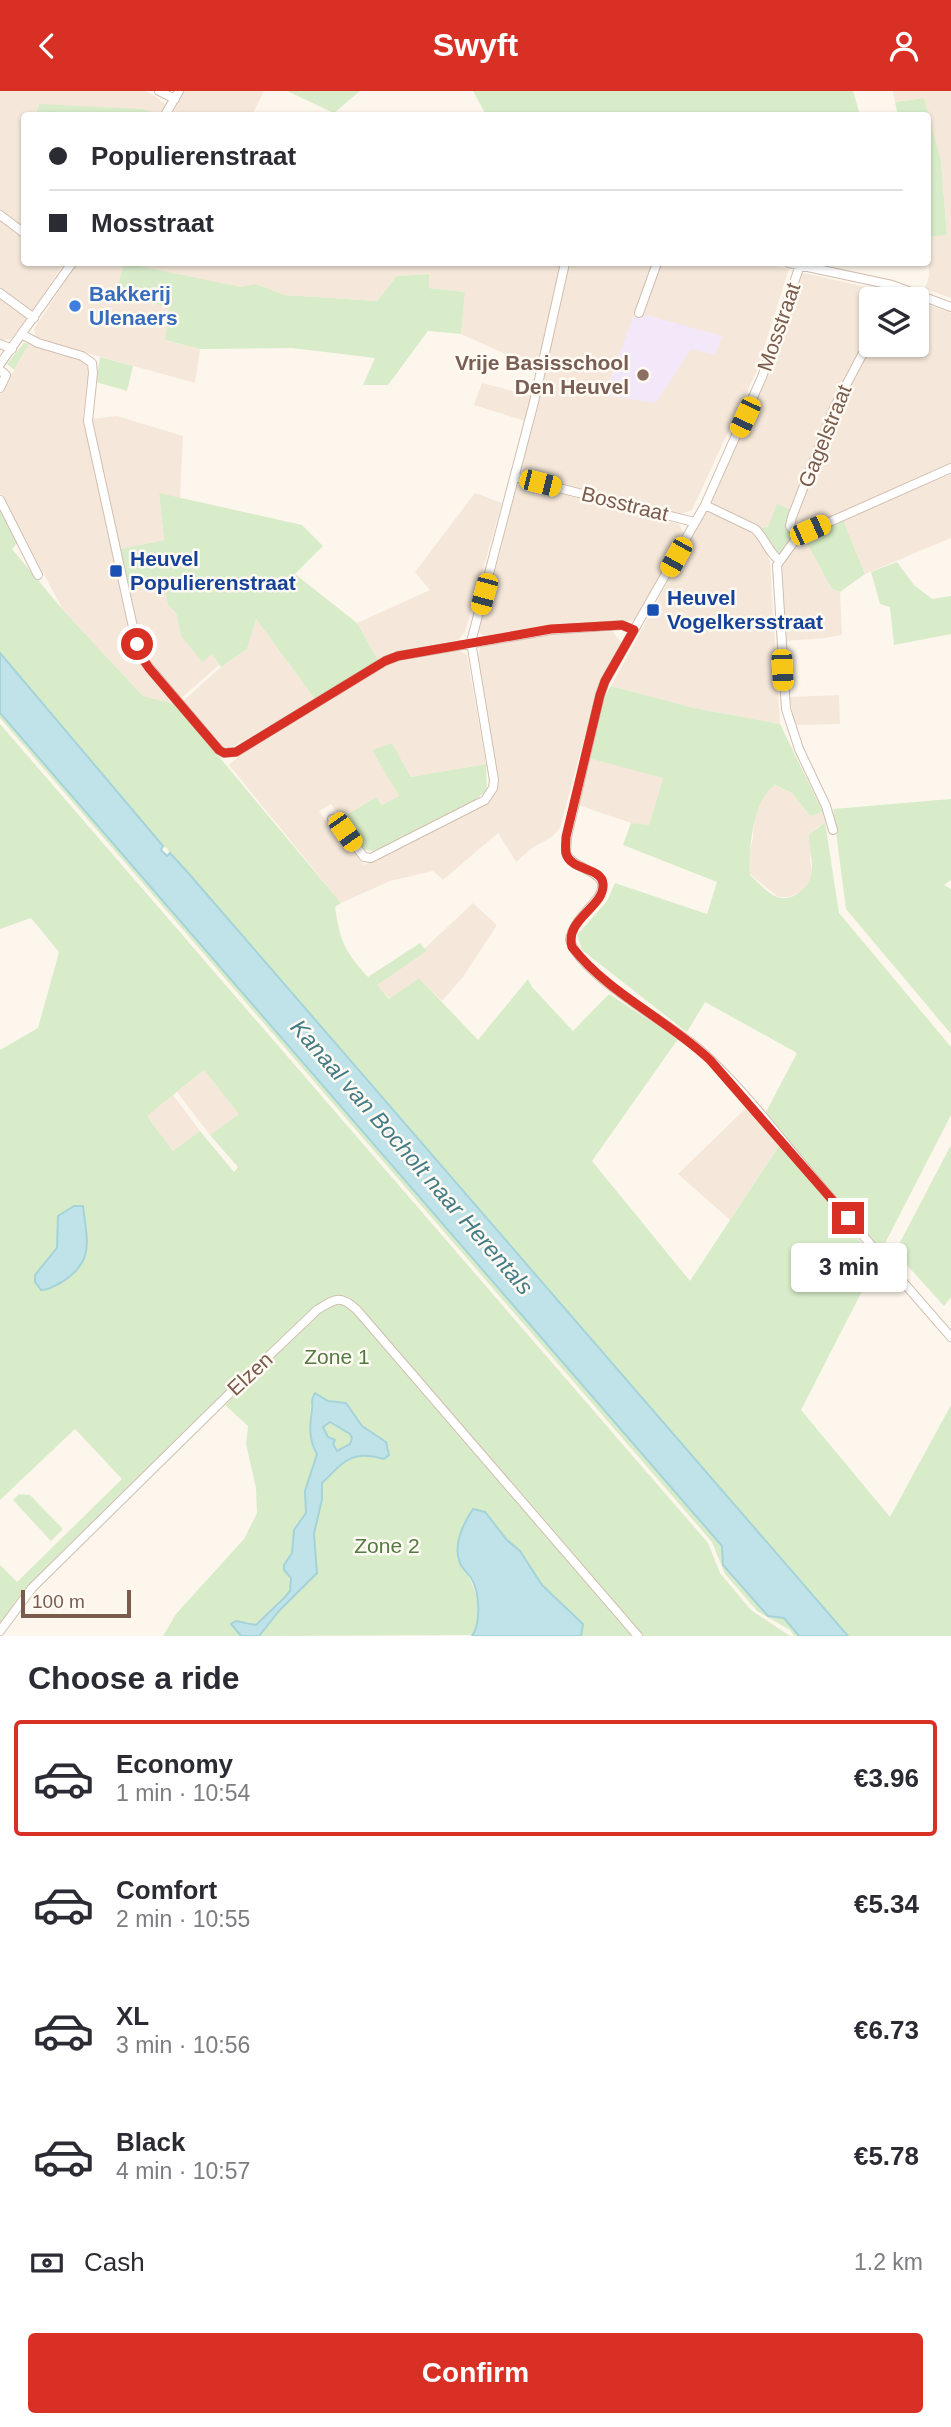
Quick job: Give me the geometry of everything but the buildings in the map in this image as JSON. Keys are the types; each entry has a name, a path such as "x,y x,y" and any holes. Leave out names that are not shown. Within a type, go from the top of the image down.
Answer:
{"street":[{"path":"159,91 177,95 167,112"},
{"path":"0,215 21,231"},
{"path":"0,364 23,335 68,266"},
{"path":"332,819 364,857 372,858 488,796 493,788 494,780 471,642 534,402 564,266"},
{"path":"639,313 656,266"},
{"name":"Mosstraat","path":"800,266 762,377 705,505 605,681 600,695 566,837 566,853 575,865 598,876 603,881 603,886 597,899 572,930 570,940 572,947 611,985 710,1060 759,1113 951,1337"},
{"path":"805,266 892,285 951,307"},
{"path":"0,293 34,319"},
{"path":"23,335 38,343 82,356 92,363 88,421 138,650 144,661 224,753 236,752 385,661 411,652 577,628 622,625 634,630"},
{"path":"0,344 12,349"},
{"name":"Gagelstraat","path":"798,536 790,526 792,517 834,408 861,357"},
{"path":"0,370 6,375 0,388"},
{"path":"833,830 826,806 799,749 786,709 776,569 779,560 792,547 798,536 951,468"},
{"name":"Bosstraat","path":"515,477 694,522"},
{"path":"0,500 38,575"},
{"path":"705,505 755,529 771,554 779,560"},
{"name":"Elzen","path":"0,1631 32,1588 232,1391 317,1310 341,1299 357,1310 638,1636"}],"shaded area":[{"path":"0,91 145,91 166,105 162,112 21,112 21,226 0,210"},
{"path":"184,91 264,91 254,112 172,112"},
{"path":"893,91 951,91 951,298 926,287 929,266 931,266 931,237 947,234 941,161 931,126 931,112 927,112 923,98 895,102"},
{"path":"0,219 21,235 21,266 62,266 11,339 0,340"},
{"path":"75,266 561,266 539,369 461,334 465,292 429,288 429,274 397,276 377,301 285,295 256,284 169,307 165,340 200,349 195,383 36,339 34,329"},
{"path":"567,266 774,266 789,269 757,370 692,510 681,514 523,474 521,469 538,406"},
{"path":"804,273 866,287 859,287 859,351 843,382 791,510 768,527 760,529 715,507 710,498 799,275"},
{"path":"929,305 951,313 951,466 798,531 793,522 837,410 866,357 929,357"},
{"name":"Vrije Basisschool Den Heuvel","path":"635,312 722,336 715,355 691,349 656,403 604,395"},
{"path":"29,344 84,360 87,365 89,372 83,416 132,644 175,704 143,696 63,610 0,493 0,395"},
{"path":"482,383 533,396 525,421 474,405"},
{"path":"117,416 183,436 180,498 159,494 164,540 120,549 91,419"},
{"path":"951,474 951,538 865,574 843,520"},
{"path":"523,484 679,524 683,532 635,621 549,626 484,636 479,632 517,486"},
{"path":"475,493 502,503 465,632 458,640 393,652 378,660 357,623 430,590 415,572"},
{"path":"705,513 753,531 759,536 770,561 780,724 694,708 611,686"},
{"path":"804,538 832,589 840,592 842,635 785,641 780,574 782,564"},
{"path":"163,579 168,605 176,613 181,636 202,661 212,654 219,665 181,698 143,651 128,588"},
{"path":"256,619 315,699 231,748 226,748 221,746 181,703 221,667 247,649"},
{"path":"612,631 622,643 596,695 560,828 552,837 532,848 516,862 498,833 443,880 433,871 390,881 341,903 229,765 248,748 393,661 457,649 467,655 486,764 411,777 392,743 373,750 399,796 382,805 376,797 341,818 331,804 319,811 332,830 342,834 364,865 480,806 489,801 495,793 494,757 478,659 480,647 554,635"},
{"path":"839,695 840,724 794,725 790,697"},
{"path":"588,758 663,777 649,826 631,823 578,805"},
{"path":"774,785 792,793 810,816 823,812 825,822 816,828 810,859 812,872 808,885 801,892 789,897 778,897 750,874 748,858 754,817 766,791"},
{"path":"473,903 497,925 463,977 442,1001 419,978 390,999 376,985 427,951 425,948"},
{"path":"204,1070 240,1114 210,1135 177,1092"},
{"path":"173,1095 200,1131 173,1151 147,1116"},
{"path":"748,1106 780,1144 730,1220 678,1174"}],"green space":[{"path":"287,91 360,91 332,112"},
{"path":"473,91 853,91 859,112 484,112"},
{"path":"924,98 928,112 897,112 895,102"},
{"path":"39,104 144,109 150,112 37,112"},
{"path":"931,124 941,161 947,235 931,237"},
{"path":"123,266 139,266 241,287 256,284 285,295 377,301 397,276 429,274 429,288 465,292 461,334 428,331 388,385 363,385 375,358 292,348 200,349 165,340 169,307 116,295"},
{"path":"24,343 29,344 14,370 7,364"},
{"path":"100,357 133,366 127,391 96,382"},
{"path":"159,493 302,525 323,546 295,574 357,623 378,660 315,699 256,619 247,649 221,667 212,654 202,662 181,636 176,613 168,605 163,580 128,588 120,549 164,540"},
{"path":"777,504 791,510 786,525 792,538 781,555 776,554 761,528 768,527"},
{"path":"0,507 19,541 12,549 63,610 143,696 175,704 341,903 335,907 339,929 349,953 368,977 420,943 427,951 377,985 389,999 419,978 478,1040 528,979 532,987 573,1031 609,994 678,1039 592,1161 690,1281 780,1144 877,1262 801,1410 890,1517 951,1405 951,1636 848,1636 167,848 163,847 0,653"},
{"path":"843,520 865,574 840,592 832,589 804,538"},
{"path":"897,562 914,585 932,599 951,596 951,634 894,645 890,607 880,604 871,572"},
{"path":"611,686 694,708 780,724 823,812 810,816 792,793 775,785 768,792 757,813 751,840 750,875 777,897 788,898 799,893 807,885 811,875 809,835 825,822 839,913 951,1047 951,1115 881,1251 766,1112 797,1053 705,1002 687,1032 582,950 577,935 607,901 615,883 707,914 717,882 623,845 631,823 649,825 663,778 588,758 602,700"},
{"path":"0,713 722,1546 724,1565 784,1618 799,1636 794,1636 790,1630 757,1611 725,1574 712,1542 0,718"},
{"path":"0,724 708,1543 720,1573 751,1610 790,1636 643,1636 349,1297 337,1295 319,1303 206,1410 23,1591 0,1624 0,1565 17,1582 122,1479 75,1429 0,1500 0,1050 38,1028 59,952 31,918 0,929","holes":["204,1070 239,1114 210,1135 238,1167 234,1172 200,1131 173,1151 147,1116"]},
{"path":"392,743 411,777 486,764 487,790 475,800 379,849 366,850 356,842 341,818 376,797 382,805 399,796 372,750"},
{"path":"951,799 951,880 944,885 951,889 951,1034 846,909 833,809"},
{"path":"951,1145 951,1297 944,1306 895,1252"},
{"path":"333,1303 344,1303 353,1312 633,1636 581,1636 583,1624 542,1585 520,1551 507,1540 485,1512 461,1566 477,1599 478,1616 473,1635 259,1636 279,1611 317,1573 314,1534 322,1499 322,1483 349,1459 373,1456 384,1459 389,1455 388,1446 362,1426 346,1404 322,1399 311,1404 310,1415 317,1454 305,1491 306,1513 294,1529 292,1553 284,1565 291,1578 290,1591 255,1625 248,1622 233,1627 241,1636 163,1636 176,1614 244,1539 257,1513 256,1488 246,1444 248,1426 225,1405"},
{"path":"331,1421 352,1438 350,1444 337,1451 323,1427"},
{"path":"19,1494 30,1495 63,1529 51,1541 13,1500"}],"water":[{"name":"Kanaal van Bocholt naar Herentals","path":"0,653 163,846 161,850 167,856 170,853 190,875 848,1636 799,1636 784,1618 768,1616 723,1565 722,1546 0,713"},
{"path":"74,1206 83,1206 87,1240 84,1258 73,1274 49,1289 41,1290 35,1282 35,1275 57,1248 58,1216"},
{"path":"315,1393 328,1401 346,1403 362,1426 386,1442 389,1455 384,1459 363,1456 349,1459 322,1483 322,1499 314,1534 317,1573 279,1611 259,1636 241,1636 231,1624 236,1621 256,1625 290,1591 291,1578 284,1570 284,1565 292,1553 294,1530 306,1513 305,1491 317,1454 310,1432 312,1399","holes":["330,1422 350,1434 350,1444 337,1451 333,1444 335,1440 328,1437 323,1427"]},
{"path":"473,1509 485,1512 507,1540 520,1551 542,1585 583,1624 581,1636 472,1636 477,1623 478,1599 471,1578 461,1565 458,1543"}],"place":[{"name":"Bakkerij Ulenaers","path":"75,306"},
{"name":"Vrije Basisschool Den Heuvel","path":"643,375"},
{"name":"Heuvel Populierenstraat","path":"116,571"},
{"name":"Heuvel Vogelkersstraat","path":"653,610"}],"route":[{"path":"137,644 149,668 219,750 229,753 236,752 385,661 398,656 425,649 551,629 622,625 634,630 600,695 566,837 566,853 569,859 603,881 597,899 572,930 572,947 603,979 699,1049 751,1104 848,1218"}],"park label":[{"name":"Zone 1","path":"337,1357"},
{"name":"Zone 2","path":"387,1546"}]}
